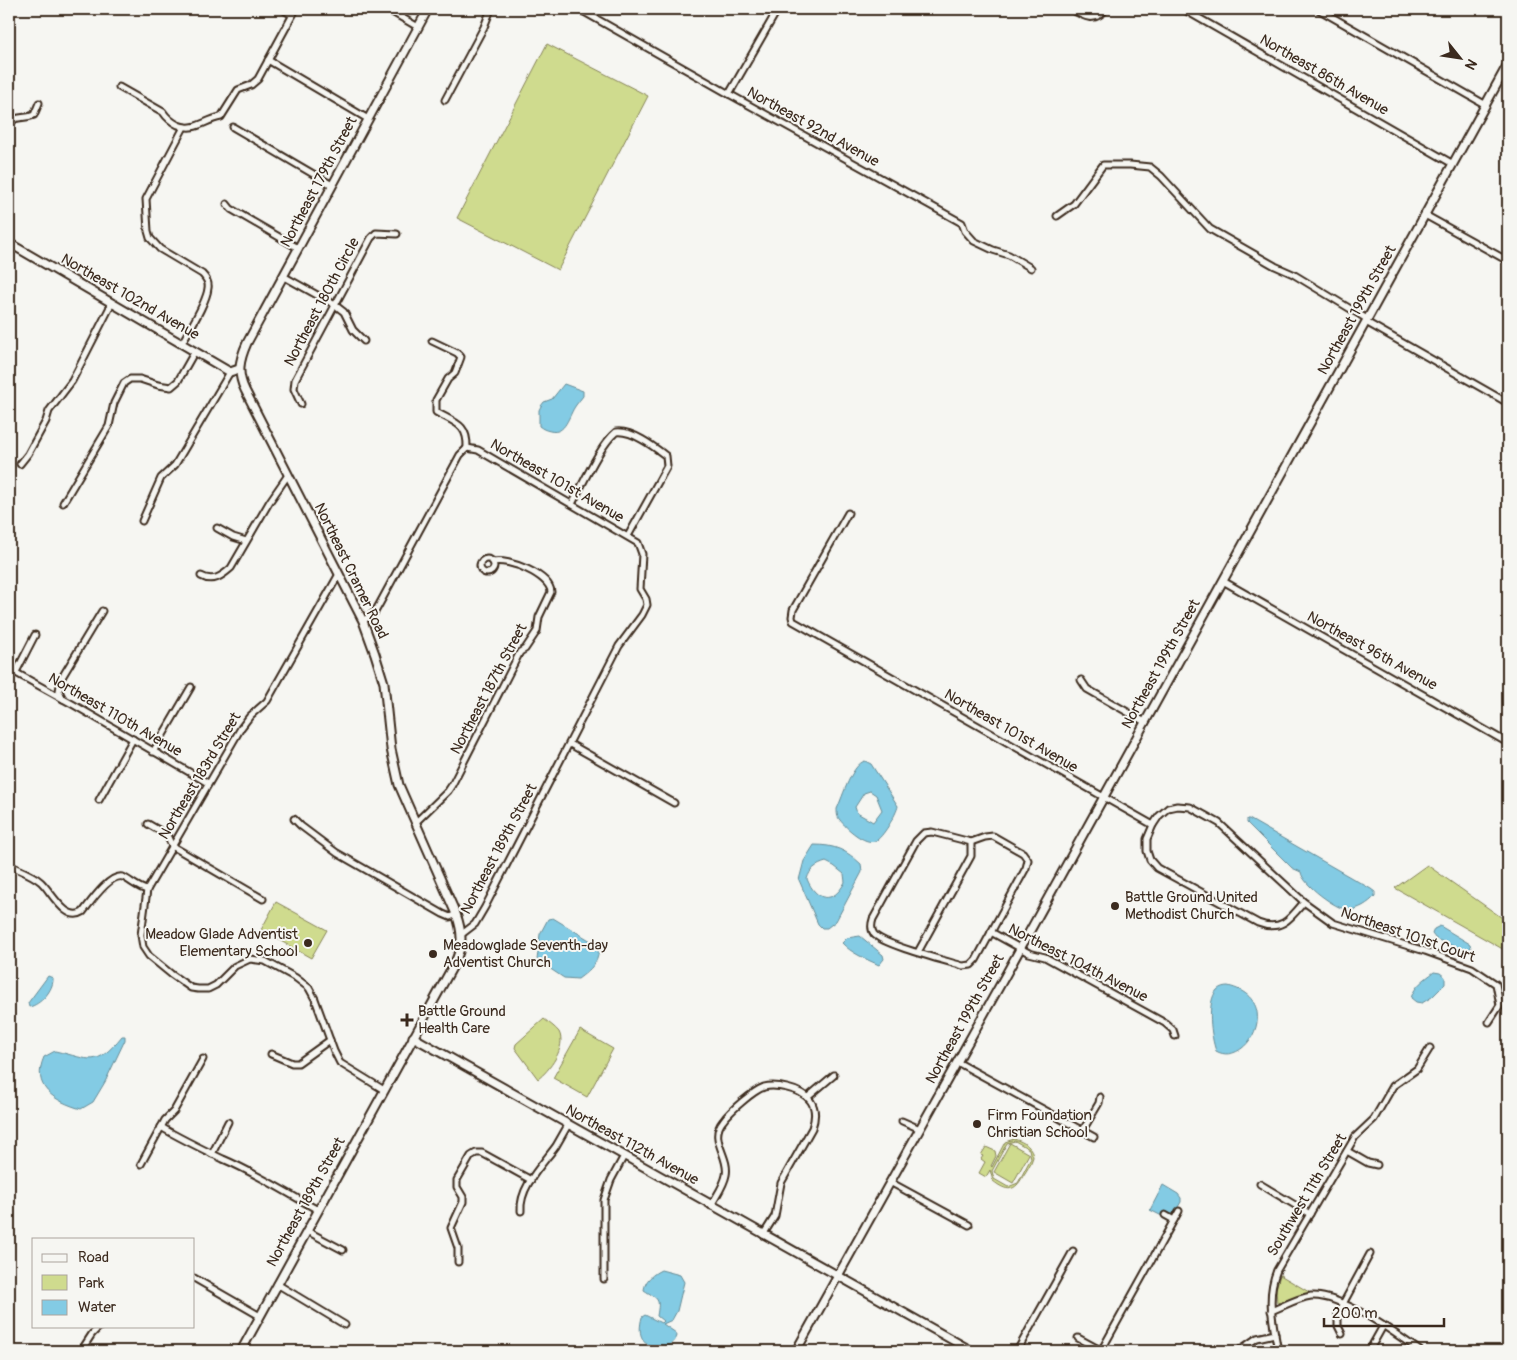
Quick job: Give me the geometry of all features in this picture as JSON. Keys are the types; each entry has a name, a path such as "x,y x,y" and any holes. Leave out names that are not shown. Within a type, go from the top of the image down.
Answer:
{"street":[{"path":"282,9 292,15"},
{"path":"119,87 163,112 174,123 184,127 196,127 212,119 222,117 238,90 255,83 296,9"},
{"path":"387,9 418,27"},
{"name":"Northeast 179th Street","path":"239,369 241,355 247,343 428,9"},
{"path":"445,100 484,27 491,9"},
{"name":"Northeast 92nd Avenue","path":"579,9 962,223 965,231 974,241 993,250 1009,254 1031,268"},
{"path":"729,94 778,9"},
{"path":"1071,9 1085,16 1095,18 1100,16 1106,9"},
{"name":"Northeast 86th Avenue","path":"1183,9 1453,164"},
{"path":"1318,9 1486,105"},
{"path":"268,60 368,119"},
{"name":"Northeast 199th Street","path":"796,1351 1508,64"},
{"path":"9,126 12,120 16,118 34,115 39,103"},
{"path":"182,343 206,296 208,286 202,274 154,244 148,231 146,199 184,127"},
{"path":"233,127 332,185"},
{"path":"1057,216 1074,204 1104,165 1150,167 1162,176 1210,229 1275,266 1293,274 1366,320 1508,402"},
{"path":"227,204 231,209 298,248"},
{"path":"1425,215 1508,261"},
{"name":"Northeast 180th Circle","path":"301,404 295,392 294,383 373,236 378,233 397,234"},
{"name":"Northeast 102nd Avenue","path":"9,243 230,372"},
{"path":"283,276 344,312 353,330 364,341"},
{"path":"20,464 28,454 46,421 49,411 74,376 89,350 96,330 112,303"},
{"path":"363,621 375,612 460,455 467,448 468,439 464,428 436,412 435,407 436,400 448,379 455,373 461,357 457,352 432,341"},
{"path":"63,504 108,426 114,403 124,383 130,379 140,379 171,387 178,380 195,351"},
{"path":"142,521 161,478 175,465 230,372 239,369"},
{"name":"Northeast Cramer Road","path":"239,369 239,377 245,390 363,621 384,683 391,749 399,785 456,914 462,934"},
{"path":"572,504 608,441 616,432 622,432 656,449 666,456 667,466 630,537"},
{"name":"Northeast 101st Avenue","path":"467,448 478,450 630,537"},
{"path":"201,576 212,580 224,574 236,562 270,501 288,475"},
{"name":"Northeast 101st Avenue","path":"848,513 793,610 792,618 794,621 1153,826"},
{"path":"217,528 246,542"},
{"name":"Northeast 189th Street","path":"240,1351 458,958 462,944 462,934 475,924 485,907 619,646 646,607 647,602 640,589 642,554 638,543 630,537"},
{"name":"Northeast 187th Street","path":"415,823 452,786 520,652 526,649 537,631 539,617 551,592 547,582 526,569 511,563 493,562"},
{"name":"Northeast 183rd Street","path":"147,890 241,728 250,716 267,701 339,574"},
{"name":"Northeast 96th Avenue","path":"1223,582 1508,743"},
{"path":"63,699 59,691 61,679 102,611"},
{"path":"16,672 35,635"},
{"name":"Northeast 110th Avenue","path":"9,669 208,784"},
{"path":"1081,680 1087,689 1145,722"},
{"path":"153,752 191,687"},
{"path":"99,800 132,739"},
{"path":"570,744 674,802"},
{"path":"1184,806 1204,813 1233,834 1304,902 1282,924 1270,926 1258,923 1153,865 1146,845 1153,826 1163,812 1172,807 1184,806"},
{"path":"294,819 336,853 443,914 450,916 456,914"},
{"path":"148,824 167,835 172,846 263,899"},
{"path":"932,832 971,842 993,836 1022,853 1027,858 1028,863 974,962 971,965 963,966 880,939 872,930 873,920 922,834 932,832"},
{"path":"918,952 971,856 971,842"},
{"path":"9,865 38,880 58,902 73,914 78,915 83,912 108,882 115,877 124,878 147,890 141,939 146,952 187,985 201,990 216,985 235,966 247,959 257,958 296,978 308,988 318,1005 340,1063 384,1090"},
{"name":"Northeast 101st Court","path":"1304,902 1333,923 1472,968 1496,984 1500,1005 1490,1022"},
{"name":"Northeast 104th Avenue","path":"991,932 1029,953 1045,957 1165,1023 1172,1030 1174,1036"},
{"name":"Northeast 112th Avenue","path":"413,1037 837,1277 972,1351"},
{"path":"270,1054 292,1063 298,1063 330,1040"},
{"name":"Southwest 11th Street","path":"1278,1351 1271,1311 1271,1293 1275,1275 1359,1133 1374,1119 1391,1089 1417,1069 1430,1048"},
{"path":"141,1164 165,1120 174,1111 203,1059"},
{"path":"957,1062 1094,1137"},
{"path":"808,1097 834,1075"},
{"path":"711,1206 726,1176 725,1157 718,1142 719,1128 728,1115 757,1090 765,1087 782,1086 802,1092 808,1097 815,1111 816,1118 782,1183 775,1216 763,1235"},
{"path":"1083,1130 1100,1097"},
{"path":"902,1121 920,1129"},
{"path":"212,1154 228,1122"},
{"path":"521,1211 520,1200 531,1180 556,1146 568,1125"},
{"path":"161,1127 318,1210"},
{"path":"1347,1151 1368,1163 1377,1165"},
{"path":"458,1262 459,1253 451,1228 464,1200 457,1187 457,1182 469,1158 476,1153 484,1154 531,1180"},
{"path":"604,1279 604,1200 611,1180 624,1156"},
{"path":"890,1182 969,1225"},
{"path":"1260,1184 1310,1214"},
{"path":"1078,1338 1102,1351 1179,1211"},
{"path":"1165,1215 1174,1220"},
{"path":"307,1231 343,1250"},
{"path":"1017,1351 1073,1251"},
{"path":"1342,1334 1338,1326 1338,1313 1370,1254"},
{"path":"195,1279 260,1316"},
{"path":"277,1284 345,1324"},
{"path":"1271,1311 1308,1297 1317,1296 1343,1304 1383,1326 1420,1351"},
{"path":"1369,1351 1383,1326"},
{"path":"81,1351 98,1328"},
{"path":"1238,1351 1257,1338 1275,1334"}],"green space":[{"path":"547,44 648,96 558,270 457,218"},
{"path":"1427,865 1508,922 1508,952 1395,888"},
{"path":"276,902 327,930 311,958 261,930"},
{"path":"544,1019 559,1032 561,1045 552,1065 538,1079 515,1048 516,1044"},
{"path":"580,1030 613,1049 587,1097 553,1078"},
{"path":"1014,1139 1024,1143 1033,1153 1029,1167 1017,1185 1010,1189 1002,1187 993,1181 990,1170 986,1177 979,1173 985,1162 981,1159 983,1156 981,1155 986,1147 995,1151 996,1156 992,1167 1005,1142","holes":["1015,1141 1029,1149 1031,1158 1018,1183 1008,1187 994,1179 992,1171 1007,1143"]},
{"path":"1010,1143 1029,1154 1013,1183 994,1172"},
{"path":"1280,1275 1309,1292 1277,1303 1276,1289"}],"water":[{"path":"564,384 583,391 583,396 566,424 560,430 550,431 544,429 539,426 539,410 544,402 552,399"},
{"path":"865,761 871,764 898,806 889,825 881,836 871,842 856,835 837,815 837,809 848,781 860,763","holes":["870,791 876,795 882,810 873,822 857,813 855,807 864,793"]},
{"path":"1247,819 1371,889 1375,892 1375,896 1366,904 1356,909 1343,909 1336,905 1313,889 1301,872 1292,868 1247,823"},
{"path":"814,845 821,845 840,849 861,864 862,872 836,921 827,928 822,928 818,924 799,880 804,861","holes":["826,862 844,874 845,882 830,897 820,896 811,886 807,879 808,876 816,866 822,863"]},
{"path":"553,918 596,944 598,949 597,960 578,979 564,978 537,960 540,934 548,919"},
{"path":"1440,926 1470,944 1471,948 1468,952 1436,939 1432,934 1434,929"},
{"path":"860,936 883,955 884,959 879,965 854,953 842,943 847,938"},
{"path":"1434,972 1440,973 1445,977 1445,984 1432,997 1422,1003 1416,1002 1411,998 1415,990 1420,983"},
{"path":"48,976 53,978 49,992 38,1003 29,1007 28,1003"},
{"path":"1228,986 1245,993 1255,1004 1257,1017 1255,1030 1248,1042 1239,1050 1228,1054 1216,1051 1211,1029 1211,1011 1214,995 1217,990"},
{"path":"122,1036 125,1036 125,1040 93,1102 81,1109 71,1106 54,1097 43,1085 41,1068 44,1057 55,1051 92,1059 105,1053"},
{"path":"1163,1185 1181,1198 1181,1202 1173,1215 1166,1213 1164,1217 1150,1210"},
{"path":"661,1270 680,1275 684,1282 677,1311 672,1320 663,1324 676,1333 677,1336 673,1343 662,1350 646,1342 640,1330 642,1317 645,1315 661,1323 663,1321 657,1316 657,1300 644,1290 650,1278"}],"place":[{"name":"Battle Ground United Methodist Church","path":"1115,906"},
{"name":"Meadow Glade Adventist Elementary School","path":"308,943"},
{"name":"Meadowglade Seventh-day Adventist Church","path":"433,954"},
{"name":"Battle Ground Health Care","path":"407,1020"},
{"name":"Firm Foundation Christian School","path":"977,1124"}]}
